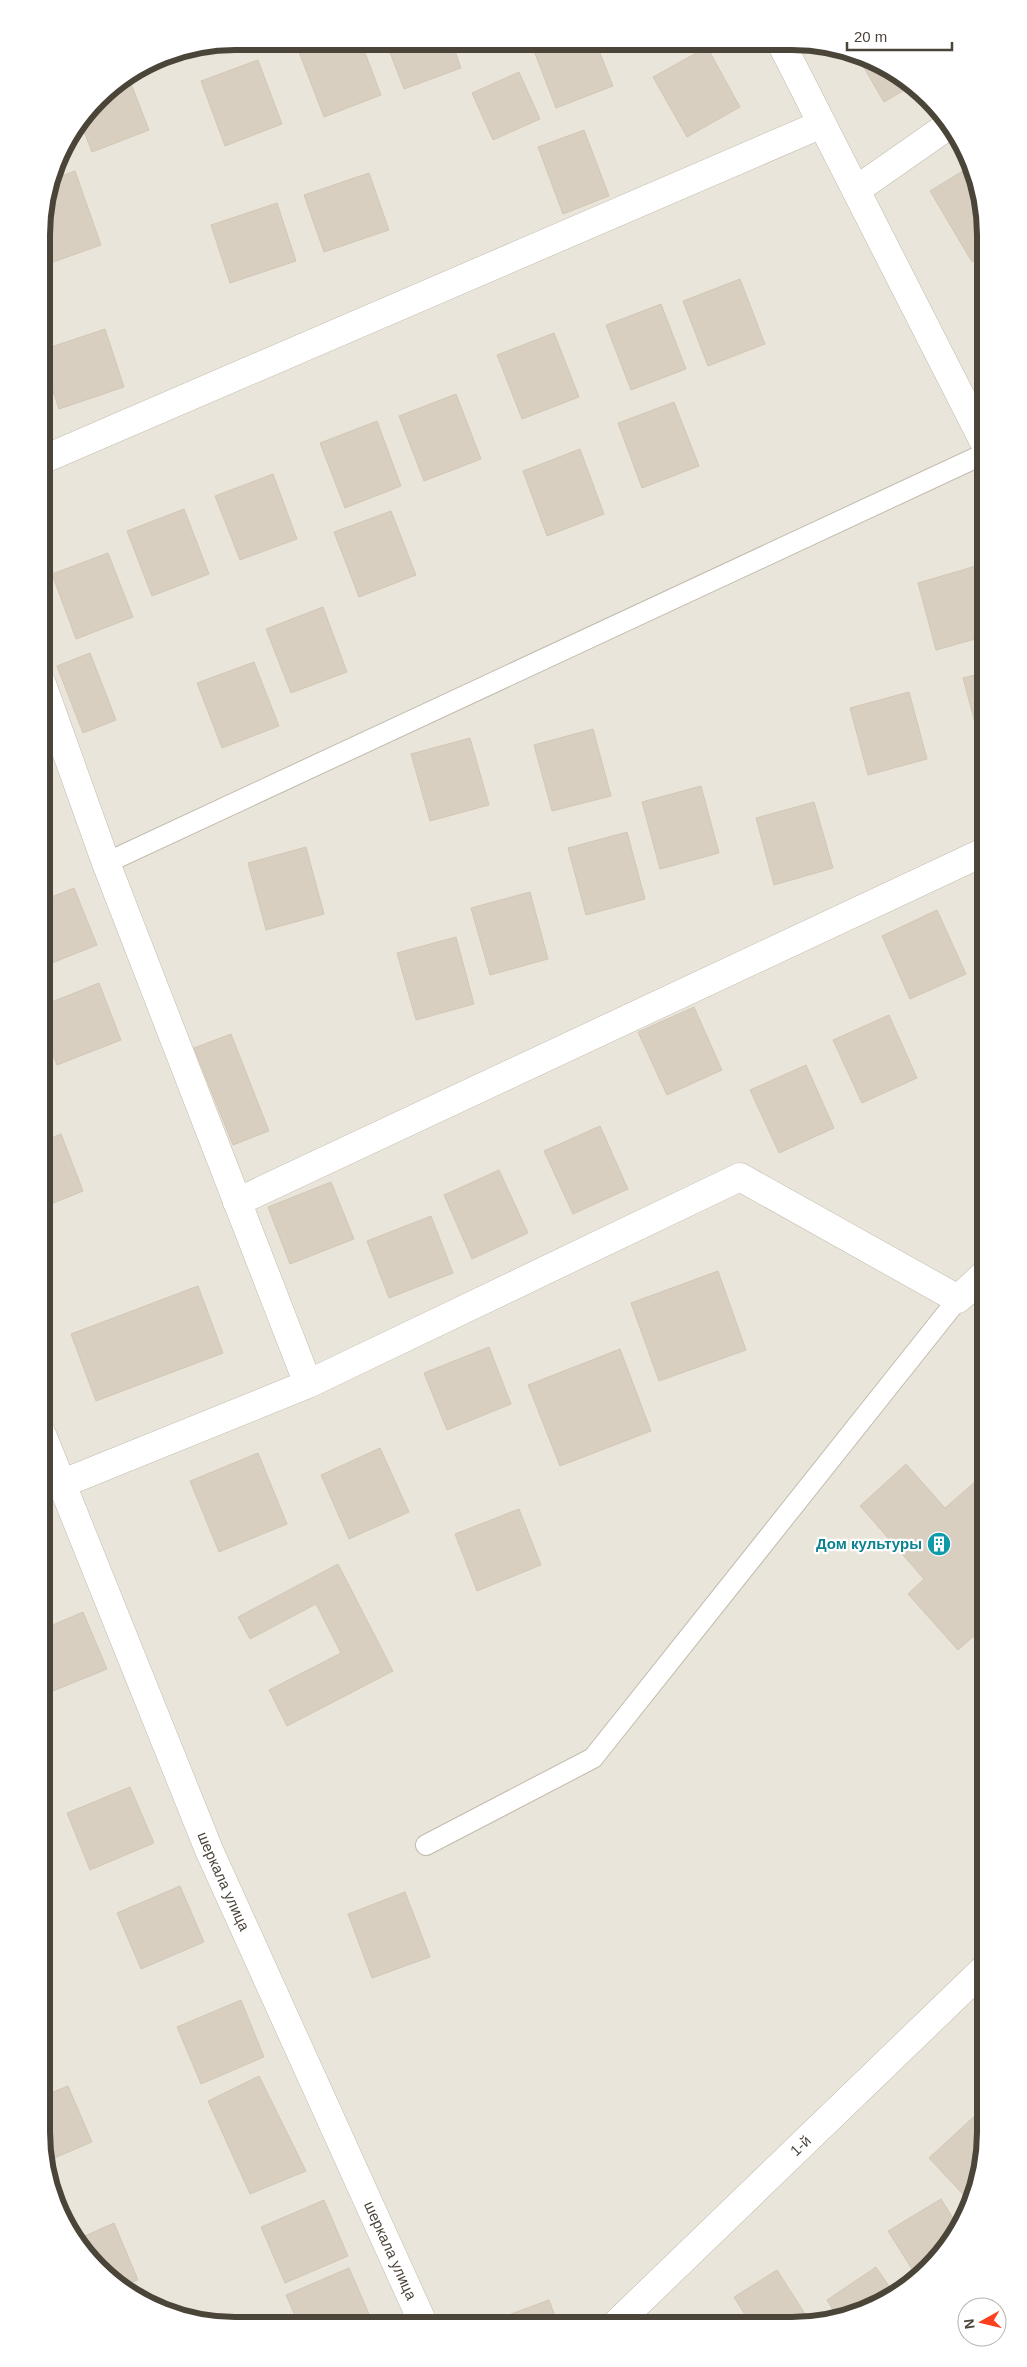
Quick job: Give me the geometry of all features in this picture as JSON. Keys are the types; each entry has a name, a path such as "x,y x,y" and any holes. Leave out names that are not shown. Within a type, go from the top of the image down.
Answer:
{"street":[{"path":"785,50 977,428"},
{"path":"50,457 822,124"},
{"path":"856,190 944,129"},
{"path":"50,706 106,863 308,1384"},
{"path":"237,1202 977,855"},
{"path":"61,1484 308,1384 740,1177 958,1299 977,1281"},
{"name":"шеркала улица","path":"50,1455 209,1850 420,2317"},
{"name":"1-й","path":"623,2317 977,1976"}],"lane":[{"path":"106,863 977,457"},
{"path":"426,1845 593,1758 958,1299"}],"shaded area":[{"path":"223,50 804,50 840,56 874,69 895,81 923,104 946,132 963,164 971,187 977,223 977,2144 971,2180 963,2203 946,2235 931,2254 895,2286 863,2303 840,2311 804,2317 223,2317 187,2311 153,2298 132,2286 104,2263 81,2235 64,2203 56,2180 50,2144 50,223 56,187 64,164 81,132 104,104 132,81 164,64 187,56"}],"building":[{"path":"304,50 364,50 381,95 324,117 299,52"},
{"path":"389,50 455,50 461,68 404,89"},
{"path":"534,50 599,50 613,86 556,108"},
{"path":"702,50 709,50 740,107 687,137 653,77"},
{"path":"258,60 282,124 225,146 201,81"},
{"path":"862,64 895,81 906,89 884,102"},
{"path":"519,72 540,119 493,140 472,93"},
{"path":"130,82 149,130 92,152 83,129 104,104"},
{"path":"584,130 609,196 563,214 538,147"},
{"path":"965,170 971,187 977,223 977,259 972,262 930,191"},
{"path":"75,171 101,245 50,263 50,223 56,187 60,177"},
{"path":"369,173 389,230 324,252 304,195"},
{"path":"277,203 296,261 230,283 211,225"},
{"path":"740,279 765,344 708,366 683,301"},
{"path":"661,304 686,369 631,390 606,325"},
{"path":"105,329 124,387 59,409 50,382 50,347"},
{"path":"554,333 579,397 522,419 497,355"},
{"path":"456,394 481,459 424,481 399,416"},
{"path":"674,402 699,466 642,488 618,423"},
{"path":"377,421 401,486 345,508 320,443"},
{"path":"580,449 604,514 547,536 523,471"},
{"path":"273,474 297,539 240,560 215,496"},
{"path":"184,509 209,574 152,596 127,531"},
{"path":"391,511 416,575 359,597 334,532"},
{"path":"108,553 133,617 76,639 52,574"},
{"path":"976,566 977,639 936,650 918,583"},
{"path":"323,607 347,672 291,693 266,629"},
{"path":"90,653 116,720 83,733 57,666"},
{"path":"254,662 279,726 222,748 197,683"},
{"path":"977,674 977,730 963,678"},
{"path":"909,692 927,759 868,775 850,708"},
{"path":"593,729 611,796 552,811 534,745"},
{"path":"470,738 489,805 430,821 411,754"},
{"path":"701,786 719,853 660,869 642,802"},
{"path":"814,802 833,868 774,885 756,818"},
{"path":"627,832 645,899 586,915 568,848"},
{"path":"306,847 324,914 266,930 248,863"},
{"path":"74,888 97,945 50,964 50,898"},
{"path":"530,892 548,959 490,975 471,908"},
{"path":"937,910 966,974 910,999 882,936"},
{"path":"456,937 474,1004 416,1020 397,953"},
{"path":"99,983 121,1040 57,1065 50,1047 50,1003"},
{"path":"694,1007 722,1070 667,1095 638,1032"},
{"path":"889,1015 917,1078 862,1103 833,1040"},
{"path":"231,1034 269,1131 233,1145 194,1048"},
{"path":"806,1065 834,1128 779,1153 750,1090"},
{"path":"600,1126 628,1189 573,1214 544,1151"},
{"path":"61,1134 83,1191 50,1204 50,1138"},
{"path":"499,1170 528,1233 472,1259 444,1195"},
{"path":"331,1182 354,1239 290,1264 268,1207"},
{"path":"431,1216 453,1273 389,1298 367,1241"},
{"path":"718,1271 746,1350 659,1381 631,1303"},
{"path":"198,1286 223,1353 96,1401 71,1334"},
{"path":"489,1347 511,1404 447,1430 424,1373"},
{"path":"620,1349 651,1431 560,1466 528,1385"},
{"path":"380,1448 409,1512 349,1539 321,1475"},
{"path":"258,1453 287,1524 219,1552 190,1481"},
{"name":"Дом культуры","path":"906,1464 945,1508 977,1480 977,1633 958,1650 908,1594 924,1579 860,1506"},
{"path":"519,1509 541,1565 477,1591 455,1534"},
{"path":"338,1564 393,1671 287,1726 269,1690 341,1653 316,1604 250,1639 238,1617"},
{"path":"83,1612 107,1669 50,1692 50,1626"},
{"path":"130,1787 154,1843 90,1870 67,1813"},
{"path":"180,1886 204,1942 141,1969 117,1913"},
{"path":"405,1892 430,1957 372,1978 348,1914"},
{"path":"241,2000 264,2057 201,2084 177,2027"},
{"path":"259,2076 306,2171 250,2194 208,2101"},
{"path":"68,2086 92,2142 52,2159 50,2144 50,2093"},
{"path":"977,2114 977,2144 971,2180 965,2197 929,2158"},
{"path":"941,2199 954,2220 939,2244 913,2271 888,2231"},
{"path":"324,2200 348,2256 285,2283 261,2227"},
{"path":"114,2223 138,2280 129,2283 104,2263 83,2237"},
{"path":"876,2267 891,2288 863,2303 840,2311 834,2312 827,2300"},
{"path":"349,2268 370,2317 295,2317 286,2295"},
{"path":"777,2270 807,2317 746,2317 734,2297"},
{"path":"549,2300 555,2317 503,2317"}],"place":[{"name":"Дом культуры","path":"939,1544"}]}
